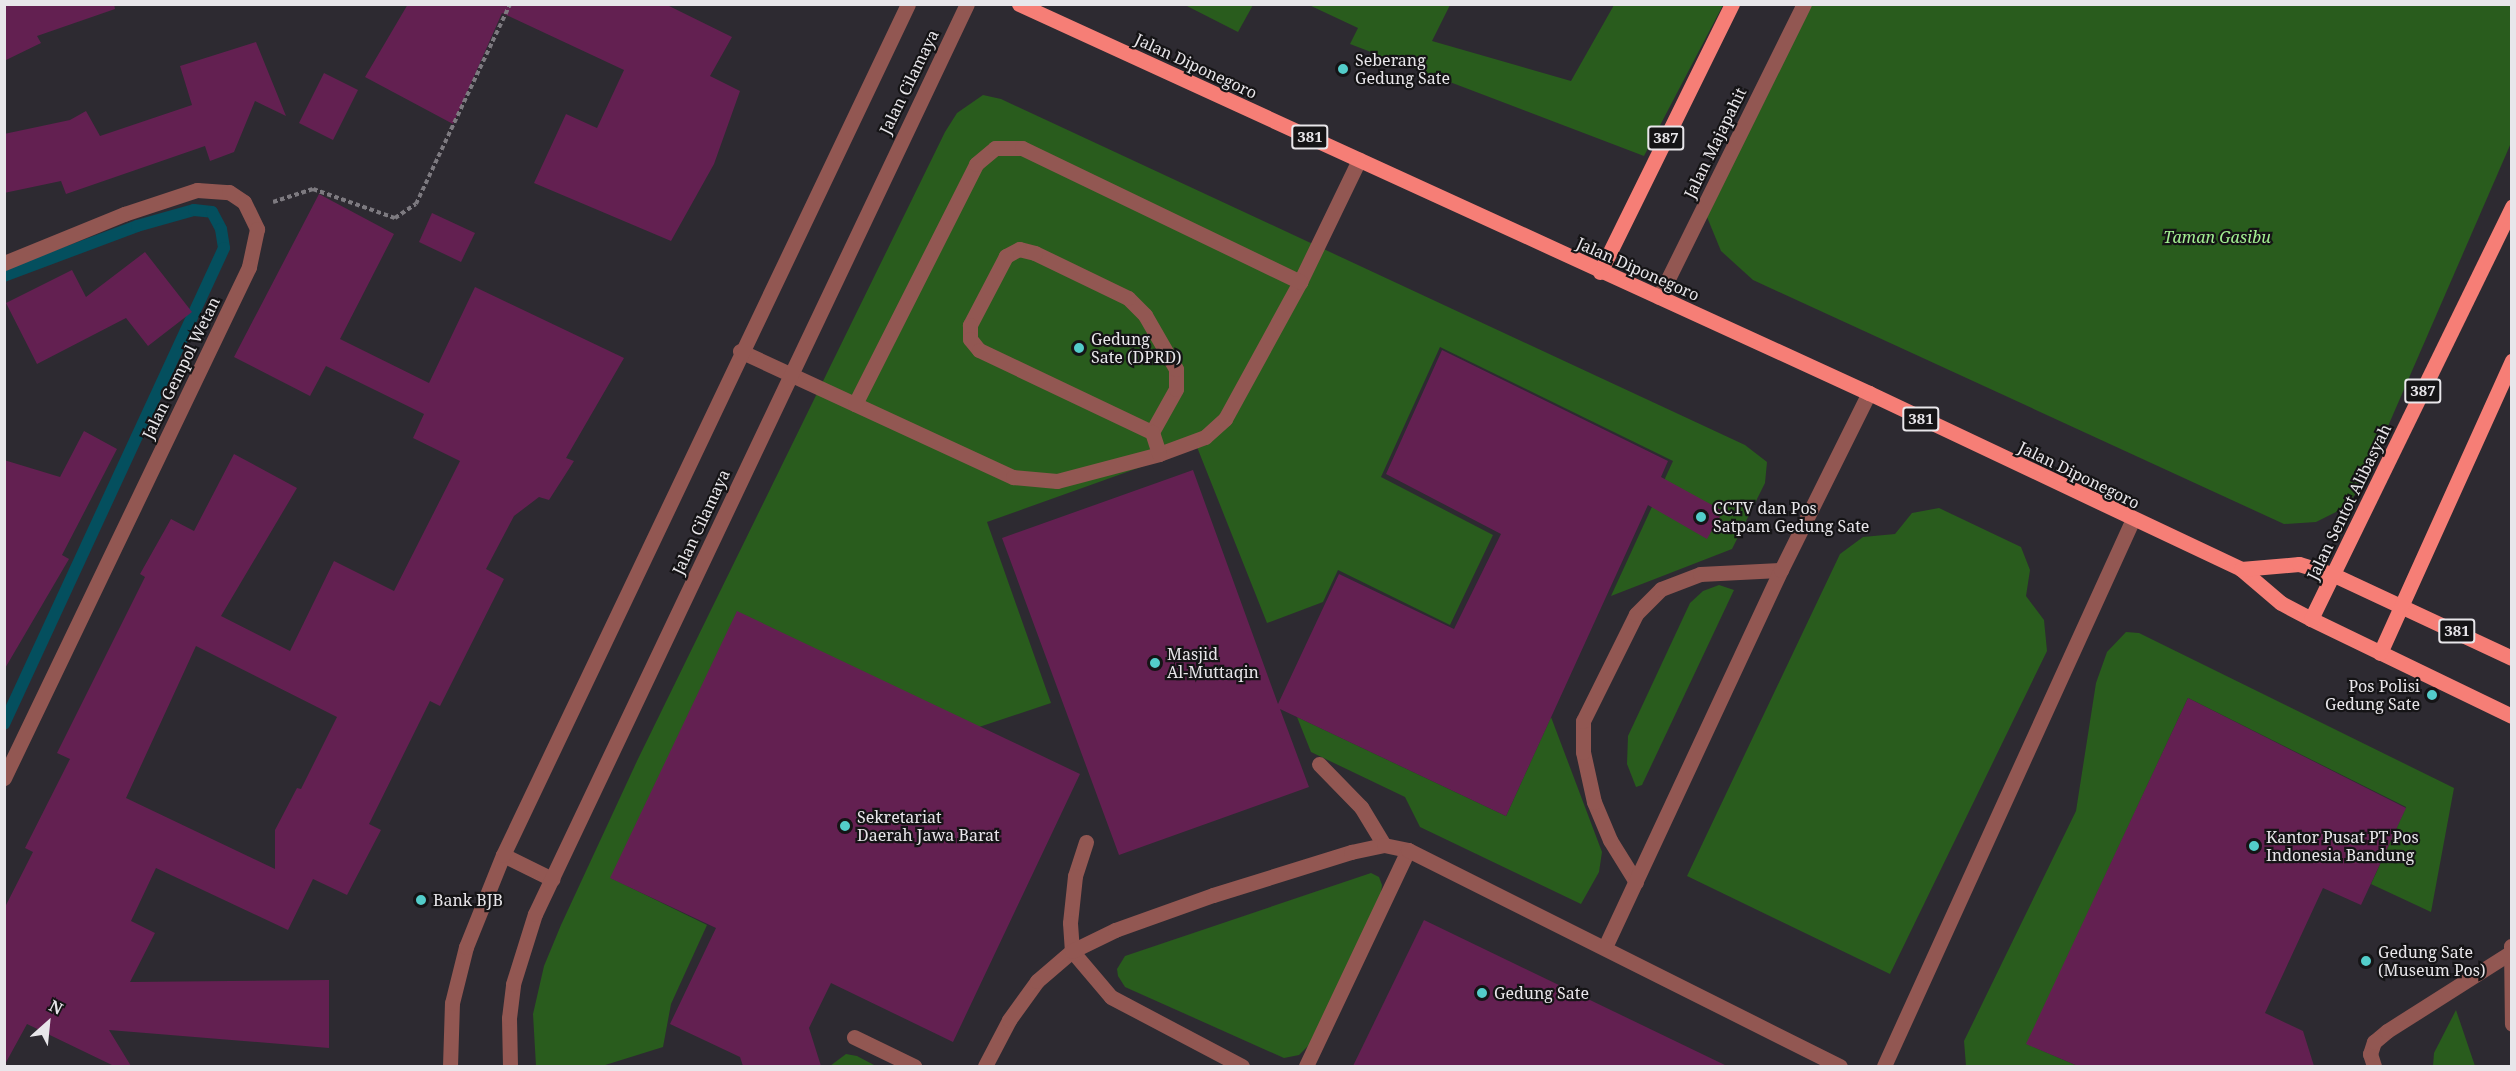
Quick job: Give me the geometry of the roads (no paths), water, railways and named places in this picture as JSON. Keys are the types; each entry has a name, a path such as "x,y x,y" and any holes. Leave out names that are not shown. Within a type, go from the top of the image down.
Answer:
{"main road":[{"name":"Jalan Diponegoro","path":"1019,4 1600,272 1869,393 2132,520 2241,569 2281,603 2311,620 2511,716"},
{"name":"387","path":"1600,272 1731,4"},
{"name":"Jalan Sentot Alibasyah","path":"2311,620 2511,206"},
{"path":"2380,653 2511,360"},
{"name":"Jalan Diponegoro","path":"2241,569 2299,564 2334,575 2511,657"}],"street":[{"path":"450,1066 452,1003 466,947 503,855 740,351 908,4"},
{"name":"Jalan Cilamaya","path":"510,1066 509,1018 513,984 535,915 967,4"},
{"name":"Jalan Majapahit","path":"1659,297 1804,4"},
{"path":"855,404 976,164 995,148 1022,148 1300,282"},
{"path":"740,351 1013,477 1057,481 1159,454 1205,436 1225,419 1300,282 1359,160"},
{"name":"Jalan Gempol Wetan","path":"4,264 124,214 197,190 229,192 244,202 257,229 249,267 4,778"},
{"path":"1152,432 979,350 970,339 970,325 1006,256 1019,249 1035,253 1128,298 1145,315 1176,369 1176,389 1152,432 1159,454"},
{"path":"1605,947 1781,570 1869,393"},
{"path":"1884,1066 2132,520"},
{"path":"1636,882 1610,840 1593,802 1583,752 1583,722 1636,614 1661,590 1700,574 1781,570"},
{"path":"1319,764 1361,807 1384,845"},
{"path":"1086,842 1075,876 1070,923 1072,951 1111,997 1242,1066"},
{"path":"985,1066 1009,1020 1037,981 1072,951 1115,930 1213,895 1384,845 1408,850 1840,1066"},
{"path":"1306,1066 1408,850"},
{"path":"503,855 552,879"},
{"path":"2511,949 2511,1024"},
{"path":"2374,1066 2370,1054 2374,1042 2386,1030 2511,949"},
{"path":"854,1037 914,1066"}],"waterway":[{"path":"4,276 137,226 194,210 212,212 221,229 224,248 4,724"}],"place":[{"name":"Seberang Gedung Sate","path":"1343,69"},
{"name":"Gedung Sate (DPRD)","path":"1079,348"},
{"name":"CCTV dan Pos Satpam Gedung Sate","path":"1701,517"},
{"name":"Masjid Al-Muttaqin","path":"1155,663"},
{"name":"Pos Polisi Gedung Sate","path":"2432,695"},
{"name":"Sekretariat Daerah Jawa Barat","path":"845,826"},
{"name":"Kantor Pusat PT Pos Indonesia Bandung","path":"2254,846"},
{"name":"Bank BJB","path":"421,900"},
{"name":"Gedung Sate (Museum Pos)","path":"2366,961"},
{"name":"Gedung Sate","path":"1482,993"}],"park label":[{"name":"Taman Gasibu","path":"2217,237"}]}
